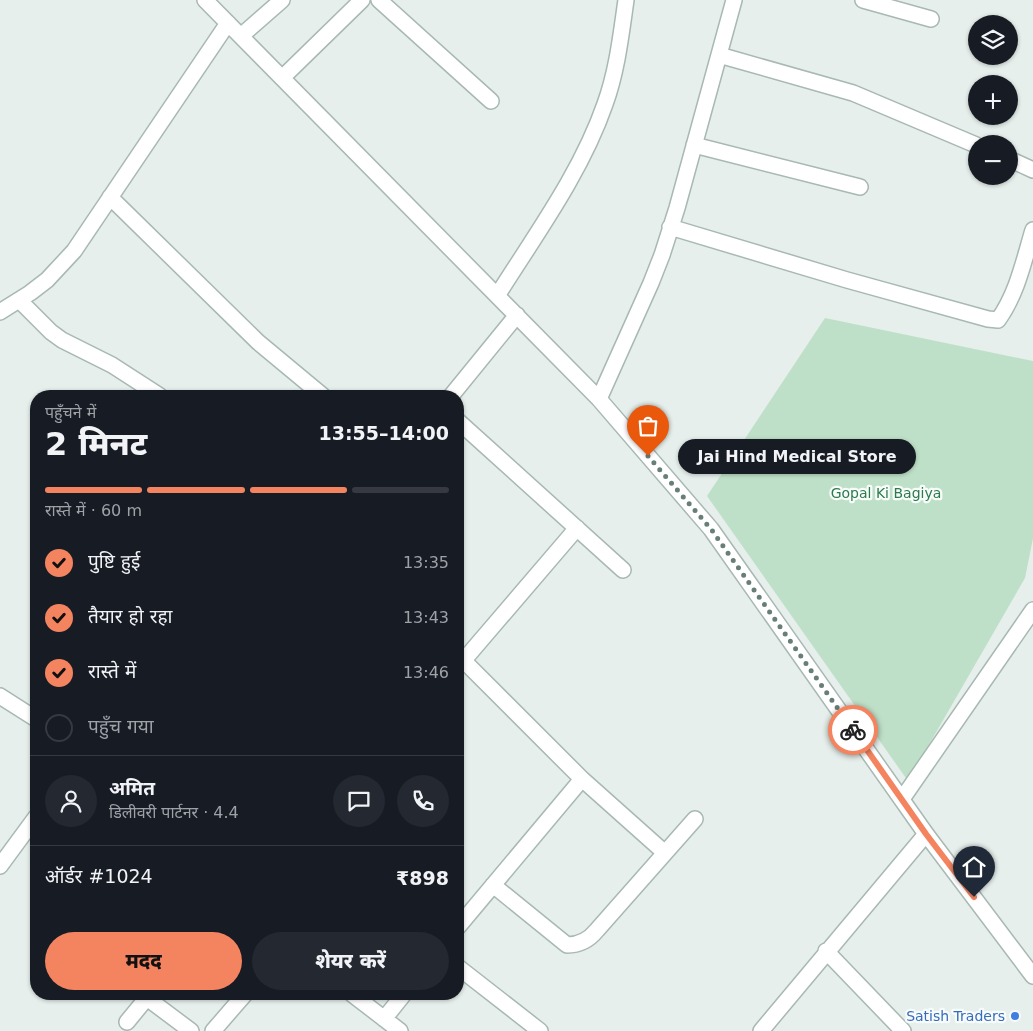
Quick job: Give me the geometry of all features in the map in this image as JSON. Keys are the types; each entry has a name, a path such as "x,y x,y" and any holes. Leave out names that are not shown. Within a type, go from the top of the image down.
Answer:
{"street":[{"path":"205,0 599,398 711,529 926,834 1033,976"},
{"path":"241,36 282,0"},
{"path":"282,78 362,0"},
{"path":"379,0 491,101"},
{"path":"497,296 567,185 594,131 614,75 626,0"},
{"path":"599,398 651,283 670,228 734,0"},
{"path":"863,0 931,18"},
{"path":"0,312 46,280 74,250 228,23"},
{"path":"719,54 853,92 968,142"},
{"path":"694,146 860,187"},
{"path":"1018,163 1033,170"},
{"path":"110,198 258,342 317,390"},
{"path":"670,228 847,280 988,319 998,320 1005,310 1016,285 1033,230"},
{"path":"19,300 62,340 112,365 151,390"},
{"path":"456,390 516,315"},
{"path":"464,426 623,570"},
{"path":"464,658 577,528"},
{"path":"902,799 1033,610"},
{"path":"464,667 582,779 665,853"},
{"path":"0,696 30,715"},
{"path":"464,920 582,779"},
{"path":"493,885 567,945 575,945 590,939 695,819"},
{"path":"0,866 30,825"},
{"path":"760,1031 926,834"},
{"path":"826,951 903,1031"},
{"path":"464,972 540,1031"},
{"path":"127,1022 146,1000"},
{"path":"154,1000 190,1031"},
{"path":"213,1031 240,1000"},
{"path":"360,1000 400,1031"},
{"path":"384,1019 399,1000"}],"green space":[{"name":"Gopal Ki Bagiya","path":"825,318 1033,361 1033,538 1025,578 908,781 707,496"}],"way so far":[{"path":"648,456 711,529 853,730"}],"place":[{"name":"Jai Hind Medical Store","path":"648,456"},
{"name":"Satish Traders","path":"1015,1016"}],"route":[{"path":"853,730 926,834 974,897"}]}
